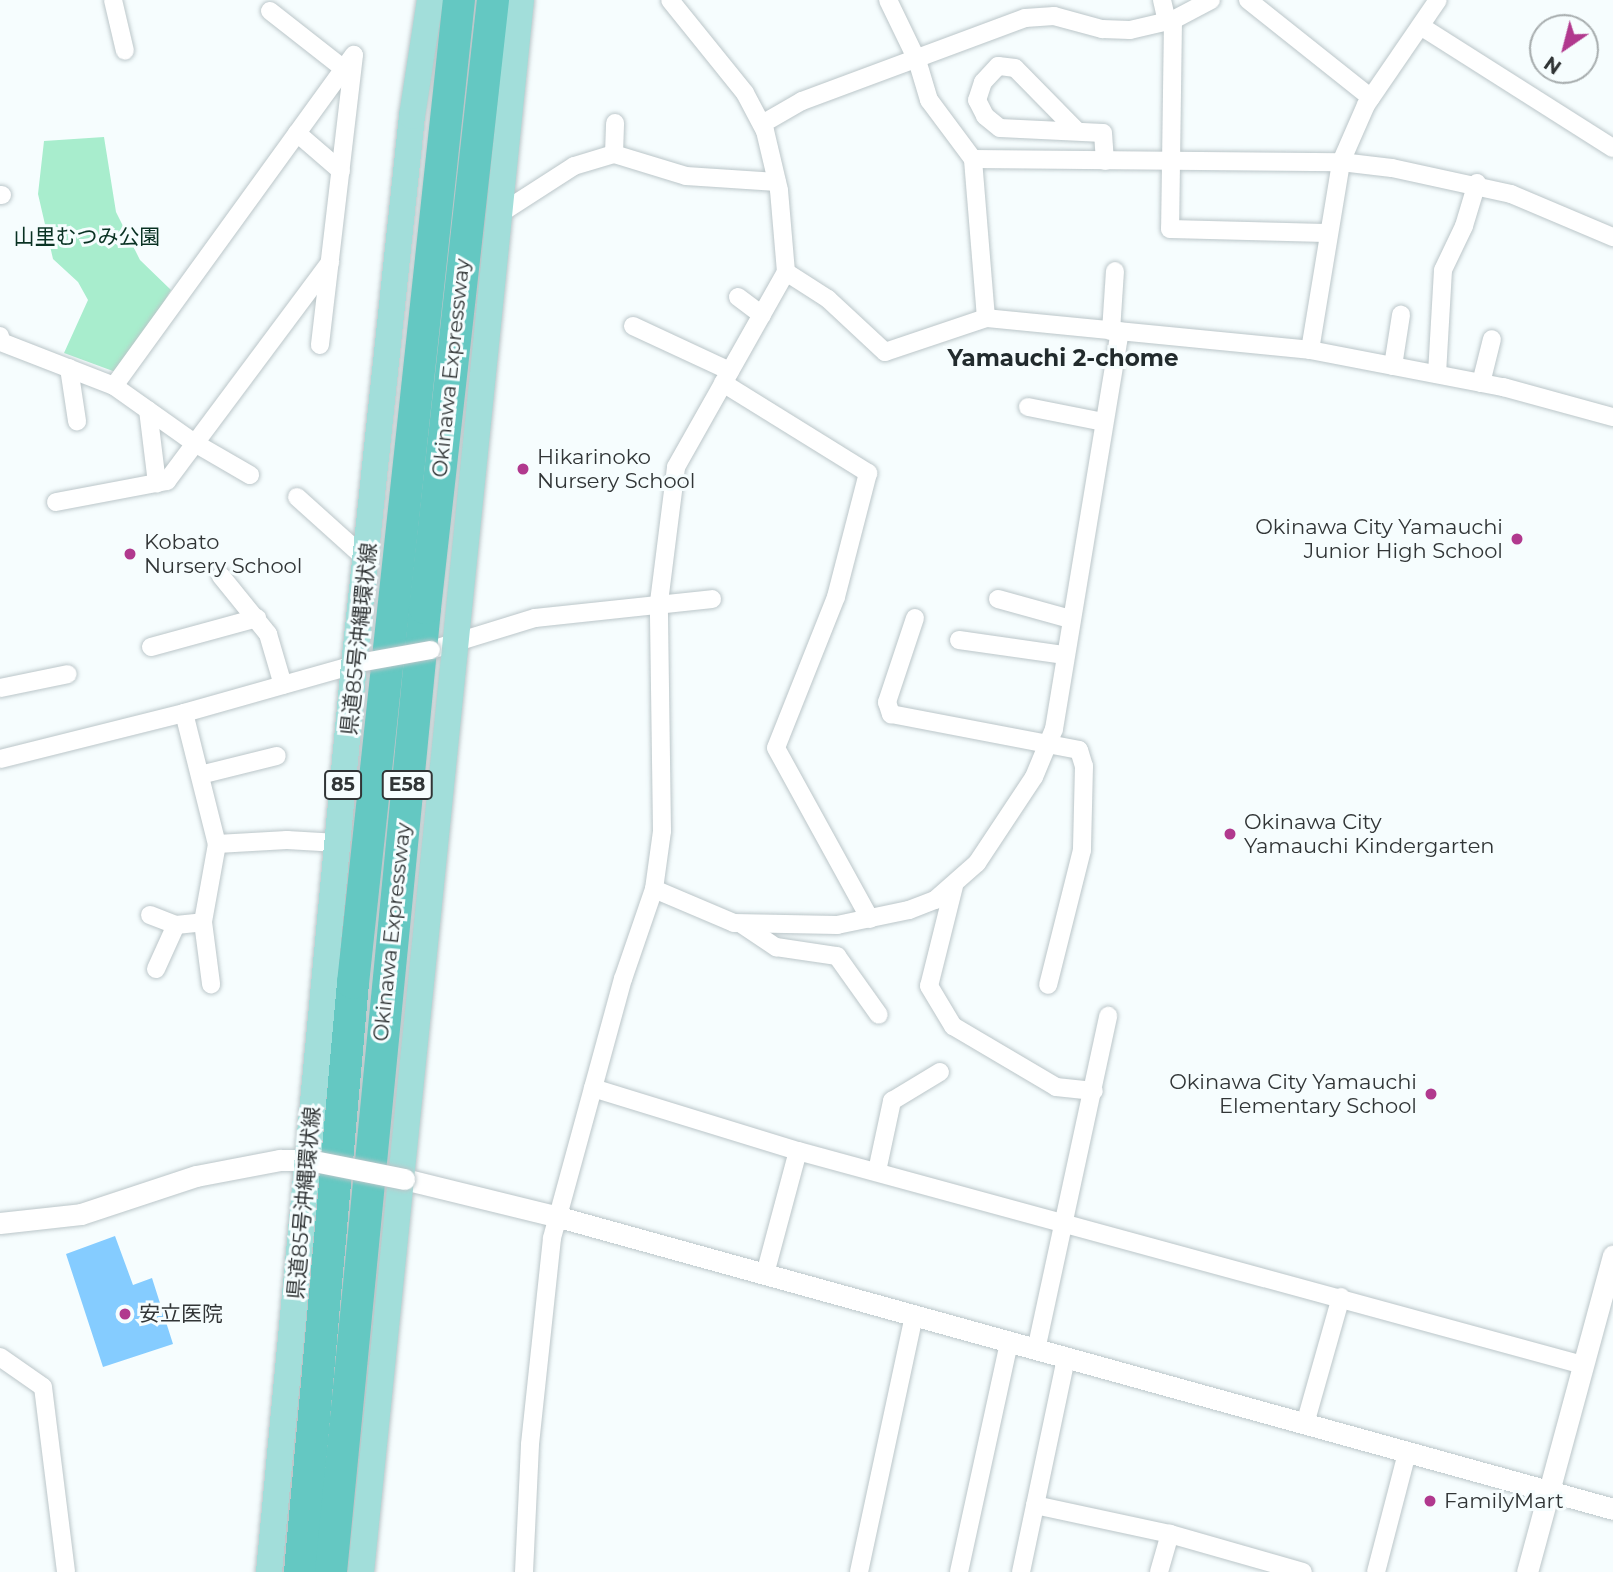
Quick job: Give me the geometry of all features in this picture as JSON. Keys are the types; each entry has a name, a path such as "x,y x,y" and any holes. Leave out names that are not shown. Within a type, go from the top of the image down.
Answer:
{"highway":[{"name":"Okinawa Expressway","path":"300,1572 353,984 459,0"},
{"name":"Okinawa Expressway","path":"331,1572 425,608 493,0"}],"main road":[{"name":"県道85号沖縄環状線","path":"269,1572 399,237 429,0"},
{"path":"361,1572 404,1179 444,647 522,0"}],"street":[{"path":"113,0 125,51"},
{"path":"524,1572 530,1444 552,1238 593,1088 654,889 664,771 659,602 676,467 786,272 777,182 762,124 745,93 670,0"},
{"path":"888,0 917,60 929,100 973,159 986,318"},
{"path":"1162,0 1170,20 1170,229 1326,233"},
{"path":"762,124 802,101 1025,18 1054,16 1102,29 1130,30 1170,20 1211,0"},
{"path":"1248,0 1371,98"},
{"path":"1310,350 1326,233 1341,162 1371,98 1438,0"},
{"path":"270,11 344,69"},
{"path":"1422,27 1613,148"},
{"path":"114,386 354,55 320,345"},
{"path":"1077,131 1015,68 998,66 983,82 977,100 985,116 1000,128 1103,133 1105,161"},
{"path":"614,153 615,123"},
{"path":"297,133 341,172"},
{"path":"498,215 574,166 614,153 686,176 777,182"},
{"path":"973,159 1341,162 1477,183 1613,237"},
{"path":"1437,374 1443,270 1464,226 1477,183"},
{"path":"56,502 167,481 193,442 330,262"},
{"path":"654,889 713,918 743,925 837,925 909,910 954,886 976,863 1016,808 1049,744 1104,422 1115,331 1115,271"},
{"path":"786,272 828,299 885,352 986,318 1310,350 1481,383 1613,418"},
{"path":"738,297 762,315"},
{"path":"1393,366 1401,315"},
{"path":"633,326 727,377 867,472 836,597 776,748 870,919"},
{"path":"0,337 1,342 114,386 193,442 250,475"},
{"path":"1481,383 1492,339"},
{"path":"69,368 77,421"},
{"path":"1028,407 1104,422"},
{"path":"148,410 157,483"},
{"path":"297,497 368,561"},
{"path":"221,576 268,634 283,685"},
{"path":"0,759 184,713 359,663 444,647 535,618 712,598"},
{"path":"998,599 1070,619"},
{"path":"151,647 257,618"},
{"path":"915,618 887,702 891,714 1079,750 1084,782 1082,850 1048,985"},
{"path":"959,640 1065,655"},
{"path":"0,688 68,674"},
{"path":"184,713 217,844 203,922 211,984"},
{"path":"200,775 277,756"},
{"path":"217,844 287,840 338,843"},
{"path":"954,886 929,986 953,1026 1056,1087 1094,1091"},
{"path":"150,915 176,925 203,922"},
{"path":"156,969 176,925"},
{"path":"743,925 776,947 837,956 879,1015"},
{"path":"1036,1350 1066,1225 1108,1016"},
{"path":"877,1171 892,1101 940,1072"},
{"path":"593,1088 798,1151 1583,1364"},
{"path":"765,1274 798,1151"},
{"path":"0,1223 81,1214 196,1176 309,1160 404,1179 559,1217 1613,1509"},
{"path":"1527,1572 1613,1255"},
{"path":"1305,1424 1341,1297"},
{"path":"859,1572 914,1315"},
{"path":"959,1572 1009,1342"},
{"path":"0,1357 43,1387 66,1572"},
{"path":"1021,1572 1066,1358"},
{"path":"1376,1572 1407,1453"},
{"path":"1035,1505 1170,1534 1267,1567 1303,1572"},
{"path":"1159,1572 1170,1534"}],"green space":[{"name":"山里むつみ公園","path":"104,137 116,212 140,260 171,290 121,374 64,353 88,300 78,282 53,259 38,194 44,141"}],"building":[{"name":"安立医院","path":"115,1236 133,1285 152,1278 173,1344 103,1367 66,1254"}],"place":[{"name":"Hikarinoko Nursery School","path":"523,469"},
{"name":"Okinawa City Yamauchi Junior High School","path":"1517,539"},
{"name":"Kobato Nursery School","path":"130,554"},
{"name":"Okinawa City Yamauchi Kindergarten","path":"1230,834"},
{"name":"Okinawa City Yamauchi Elementary School","path":"1431,1094"},
{"name":"安立医院","path":"125,1314"},
{"name":"FamilyMart","path":"1430,1501"}],"district":[{"name":"Yamauchi 2-chome","path":"1063,358"}]}
